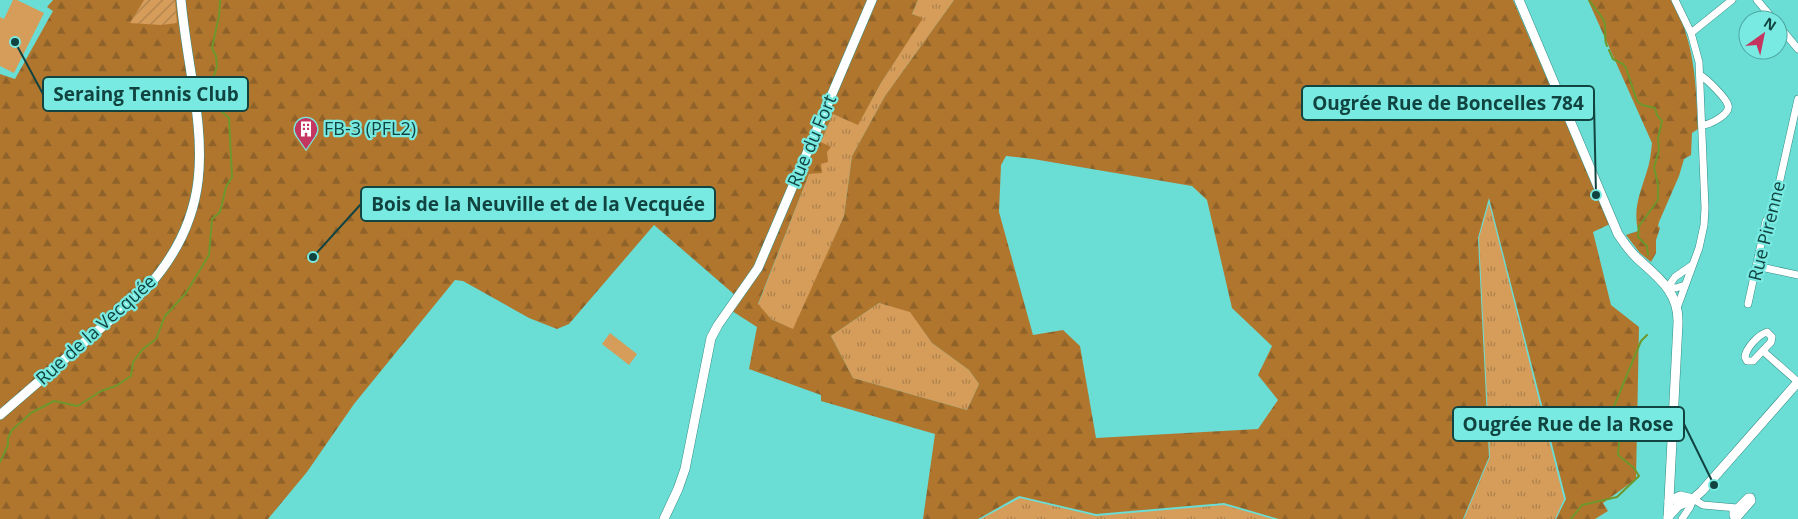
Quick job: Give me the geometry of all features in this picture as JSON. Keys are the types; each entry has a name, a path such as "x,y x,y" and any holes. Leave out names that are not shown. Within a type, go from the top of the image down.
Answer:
{"main road":[{"name":"Rue de la Vecquée","path":"0,415 146,289 166,265 184,233 192,212 200,150 196,99 181,0"},
{"name":"Rue du Fort","path":"664,519 685,470 711,338 718,325 750,281 772,237 872,0"},
{"path":"1519,0 1618,234 1636,258 1658,275 1668,287 1677,308 1678,323 1668,518"},
{"path":"1668,518 1678,506 1693,499 1702,491 1798,382"},
{"path":"1670,484 1680,496 1693,499"},
{"path":"1669,501 1680,496"},
{"path":"1669,501 1678,506"}],"street":[{"path":"1675,0 1691,33 1700,75 1705,215 1701,241 1677,308"},
{"path":"1691,33 1732,0"},
{"path":"1757,0 1766,10"},
{"path":"1788,37 1798,49"},
{"path":"1700,75 1715,88 1729,107 1713,123 1702,125"},
{"name":"Rue Pirenne","path":"1748,304 1766,221 1773,211 1798,99"},
{"path":"1685,285 1676,288 1668,287 1675,277 1692,266"},
{"path":"1756,266 1798,275"},
{"path":"1658,275 1675,277"},
{"path":"1763,351 1798,382"},
{"path":"1682,519 1690,508 1693,499 1703,505 1737,508"}],"green space":[{"path":"13,0 17,0 44,13 14,73 0,66 0,17 4,19"},
{"path":"53,0 868,0 756,265 736,296 654,225 569,324 557,329 529,318 463,281 455,280 354,404 307,472 268,519 0,519 0,74 15,79 53,11 47,7"},
{"path":"144,0 175,0 177,23 161,25 130,23"},
{"path":"875,0 918,0 912,14 923,18 881,83 858,125 833,114 821,142 831,147 827,152 828,162 821,164 822,173 809,174 758,304 771,319 793,329 844,216 852,156 885,96 954,0 1513,0 1610,224 1593,232 1611,305 1639,327 1636,479 1603,503 1608,511 1595,519 1556,519 1566,499 1489,198 1478,238 1489,457 1463,519 1279,519 1224,503 1096,514 1019,496 978,519 923,519 935,434 821,401 821,395 749,369 757,327 732,311 753,282","holes":["1006,156 1192,186 1207,200 1232,308 1272,346 1258,375 1278,400 1258,429 1096,438 1080,346 1063,330 1033,335 999,212 1001,165","879,303 910,312 932,343 969,370 979,384 967,410 853,378 831,336"]},
{"path":"918,0 954,0 885,96 852,156 844,216 794,330 771,319 758,305 809,174 821,164 821,142 833,114 858,124 881,83 922,18 912,14"},
{"path":"1588,0 1671,0 1679,15 1690,47 1695,79 1698,129 1692,133 1691,155 1684,159 1679,176 1659,222 1658,226 1660,228 1656,240 1656,253 1651,262 1640,253 1626,235 1638,231 1637,208 1649,164 1652,143"},
{"path":"1489,203 1564,499 1555,519 1464,519 1490,457 1479,238"},
{"path":"879,303 910,311 932,343 969,370 979,384 967,410 853,378 831,336"},
{"path":"610,333 637,354 629,365 602,344"},
{"path":"1020,498 1096,516 1224,505 1273,519 981,519"}],"waterway":[{"path":"0,462 8,445 8,438 12,430 31,413 54,401 78,406 101,391 116,386 131,376 133,362 143,349 156,339 165,316 186,293 209,255 212,219 220,212 226,187 232,177 229,118 219,109 214,101 213,79 217,66 216,56 212,48 219,16 220,0"},
{"path":"1589,0 1604,21 1607,46"},
{"path":"1609,50 1613,59 1623,64 1626,68 1637,101 1642,105 1655,108 1657,115 1662,121 1658,138 1659,150 1654,167 1658,185 1658,200 1639,226 1638,237 1647,246 1648,255"},
{"path":"1571,519 1582,505 1617,497 1639,476 1634,468 1618,455 1620,430 1610,416 1641,341 1647,335"}],"place":[{"name":"Seraing Tennis Club","path":"15,42"},
{"name":"FB-3 (PFL2)","path":"306,150"},
{"name":"Ougrée Rue de Boncelles 784","path":"1596,195"},
{"name":"Bois de la Neuville et de la Vecquée","path":"313,257"},
{"name":"Ougrée Rue de la Rose","path":"1714,485"}]}
